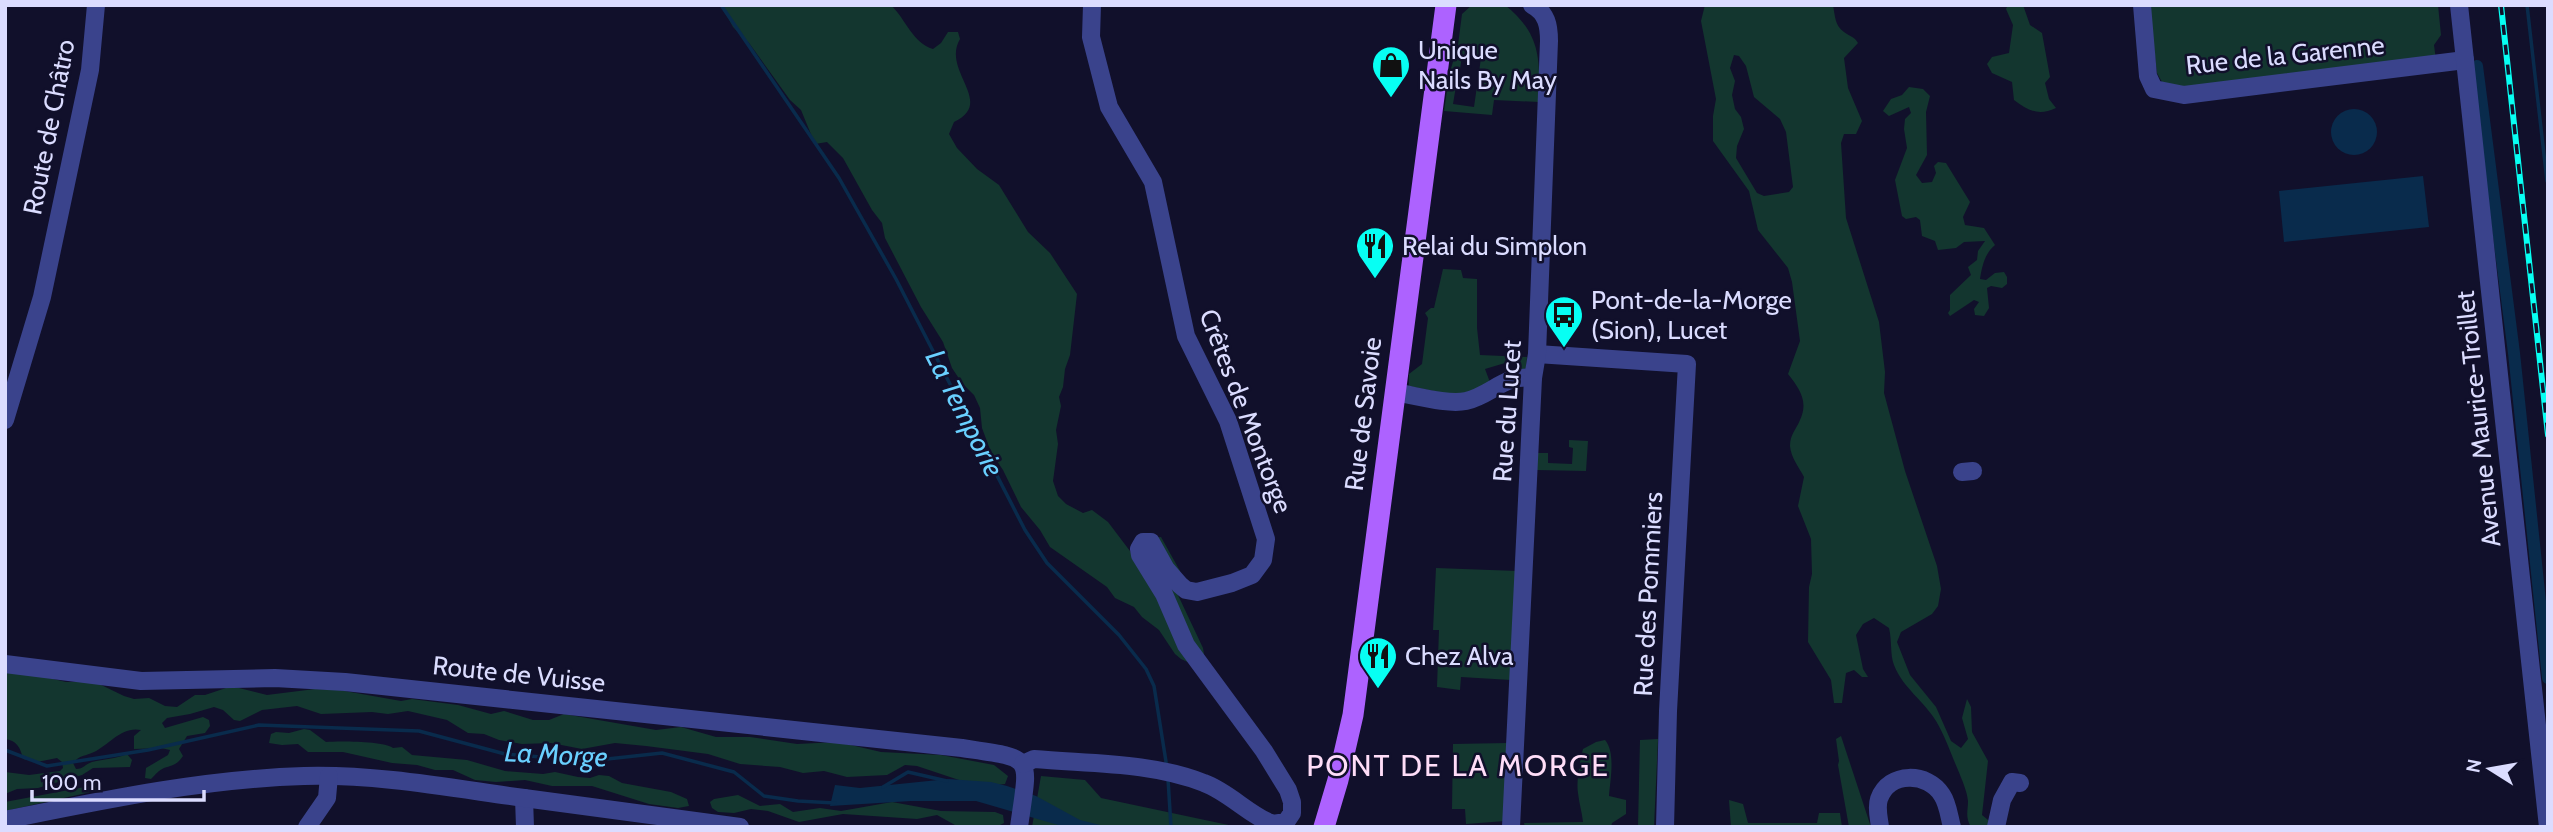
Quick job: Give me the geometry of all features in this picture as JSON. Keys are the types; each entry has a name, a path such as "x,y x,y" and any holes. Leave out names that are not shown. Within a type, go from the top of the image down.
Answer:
{"main road":[{"name":"Rue de Savoie","path":"1324,827 1353,715 1446,5"}],"street":[{"name":"Route de Châtro","path":"5,420 42,297 90,70 96,5"},
{"name":"Crêtes de Montorge","path":"1092,5 1091,37 1109,107 1153,182 1186,336 1228,421 1266,539 1263,560 1251,575 1197,592 1186,590 1180,585 1166,569 1151,542 1143,542 1139,549 1140,555 1164,594 1186,645 1264,751 1288,790 1292,813 1286,822 1268,822"},
{"name":"Rue du Lucet","path":"1511,827 1534,379 1538,354 1549,41 1549,26 1545,15 1532,5"},
{"name":"Rue de la Garenne","path":"2142,5 2148,76 2154,89 2184,95 2465,60"},
{"name":"Avenue Maurice-Troillet","path":"2459,5 2548,827"},
{"name":"Rue des Pommiers","path":"1538,354 1687,363 1664,827"},
{"path":"1394,392 1467,401 1518,376 1534,379"},
{"name":"Route de Vuisse","path":"5,664 141,681 275,678 345,682 962,748 1007,755 1017,758 1023,764 1034,759 1169,772 1206,783 1233,797 1268,822"},
{"path":"1019,826 1027,779 1023,764"},
{"path":"307,827 327,798 328,776"},
{"path":"5,820 132,795 208,784 246,779 328,776 403,780 740,827"},
{"path":"1880,827 1878,808 1880,797 1887,788 1902,778 1919,777 1933,784 1942,796 1952,827"},
{"path":"1996,827 2002,800 2012,782 2020,783"},
{"path":"524,798 525,827"}],"green space":[{"path":"721,5 891,5 920,42 933,49 948,32 958,32 960,39 956,51 957,63 970,105 966,114 954,122 949,134 957,148 977,169 999,185 1028,232 1050,253 1077,294 1070,355 1059,397 1061,406 1056,430 1058,444 1053,481 1058,496 1066,504 1083,513 1092,510 1108,522 1133,555 1153,538 1161,537 1180,571 1183,583 1177,593 1203,648 1205,660 1194,665 1181,659 1159,630 1134,607 1115,598 1107,587 1050,547 1021,507 991,452 974,395 952,368 943,342 921,307 885,238 882,223 843,158 827,142 815,144 801,110 790,100 749,43 733,27"},
{"path":"1472,5 1505,5 1526,26 1536,48 1539,102 1494,100 1492,115 1444,111 1448,84 1456,86 1453,104 1474,107 1481,58 1462,56 1459,76 1449,75 1458,45 1462,14"},
{"path":"1705,5 1833,5 1839,27 1858,43 1844,58 1848,88 1862,121 1856,134 1844,134 1841,143 1846,218 1879,322 1885,372 1884,393 1905,471 1937,566 1941,589 1938,606 1932,614 1901,632 1897,642 1910,675 1936,707 1951,741 1961,748 1968,739 1962,718 1967,699 1971,707 1972,732 1988,761 1982,815 1993,827 1971,827 1967,817 1967,793 1958,770 1936,721 1898,673 1893,661 1889,628 1874,618 1863,624 1856,635 1863,669 1868,677 1862,677 1854,670 1846,673 1842,703 1834,703 1831,680 1808,642 1811,539 1798,506 1804,477 1790,446 1803,413 1799,390 1788,374 1800,341 1792,282 1788,268 1758,230 1749,191 1713,141 1716,99 1701,21","holes":["1734,55 1739,56 1746,66 1754,97 1780,119 1786,132 1793,187 1789,192 1764,196 1757,193 1736,158 1737,146 1744,129 1741,117 1735,109 1732,95 1735,81 1730,68"]},
{"path":"2008,5 2023,5 2030,25 2042,33 2050,77 2045,83 2049,99 2056,108 2039,112 2024,107 2014,100 2012,82 1992,73 1987,64 1992,57 2009,53 2013,25 2006,9"},
{"path":"2149,5 2438,5 2441,35 2434,45 2436,60 2183,93 2162,82 2157,73"},
{"path":"1909,87 1923,89 1930,96 1926,112 1927,155 1916,175 1922,183 1932,182 1936,173 1934,166 1938,162 1946,163 1970,202 1963,217 1965,225 1984,228 1995,245 1986,256 1980,279 1986,280 1995,273 2004,272 2007,277 2007,284 2002,288 1987,288 1989,308 1984,316 1975,315 1974,309 1979,302 1974,300 1950,316 1948,313 1950,295 1971,275 1968,267 1977,260 1978,251 1985,241 1964,242 1956,248 1938,250 1935,241 1922,236 1920,220 1902,216 1895,180 1907,148 1905,119 1911,113 1909,107 1889,116 1883,111 1891,99 1902,95"},
{"path":"1443,269 1461,270 1463,278 1477,279 1480,355 1527,357 1526,368 1520,371 1515,360 1485,369 1491,385 1462,397 1409,386 1409,374 1422,364 1428,318 1425,313 1434,308"},
{"path":"1569,440 1588,441 1586,471 1536,470 1537,453 1548,453 1548,463 1572,464 1573,448 1569,447"},
{"path":"1436,568 1517,571 1511,680 1461,677 1460,690 1437,687 1439,630 1433,630"},
{"path":"5,655 23,672 66,682 95,682 124,696 134,699 149,698 165,706 177,707 195,695 235,687 267,695 315,689 339,690 401,701 412,699 458,705 491,714 504,711 533,720 549,720 564,714 656,730 681,727 716,737 750,737 797,744 838,742 881,752 941,755 994,765 1008,776 1005,784 987,786 905,765 887,775 847,777 824,771 803,773 780,767 740,764 708,754 646,746 615,743 582,749 551,743 522,744 484,734 468,733 447,720 408,711 388,714 321,714 297,706 262,710 240,721 214,707 167,718 162,723 165,728 203,717 209,720 210,726 205,733 187,736 179,749 183,756 181,759 160,770 151,779 145,778 146,768 168,755 170,750 134,749 134,736 141,730 134,729 122,733 100,749 80,757 73,763 76,769 79,769 92,762 127,754 132,760 130,767 93,768 82,775 38,788 17,789 5,794 5,772 29,775 60,771 63,768 62,762 57,758 37,762 23,759 17,745 5,739"},
{"path":"310,730 326,742 361,742 402,747 412,755 467,760 505,771 543,774 555,772 590,778 609,776 622,783 671,792 687,799 689,806 678,808 649,804 592,786 552,786 525,780 475,780 453,770 392,763 343,752 308,752 298,744 269,743 271,734 276,732 289,733"},
{"path":"1841,736 1873,827 1849,827 1838,765 1836,739"},
{"path":"1658,739 1654,827 1638,827 1640,740"},
{"path":"1605,740 1611,759 1609,796 1626,800 1626,814 1612,823 1611,827 1525,827 1524,823 1583,822 1578,783 1583,749"},
{"path":"1508,743 1505,821 1466,824 1465,809 1452,809 1453,744"},
{"path":"1041,776 1085,780 1101,798 1238,827 1032,827"},
{"path":"97,786 100,790 5,811 5,802"},
{"path":"738,795 760,806 780,804 793,812 820,808 841,811 892,802 941,811 995,812 1003,815 1004,823 996,827 955,825 937,815 917,819 843,814 799,822 768,811 751,809 734,813 718,812 712,808 710,802 714,799"},
{"path":"1729,800 1743,804 1748,823 1817,823 1819,813 1840,813 1842,827 1731,827"}],"water":[{"path":"2354,109 2370,116 2377,132 2370,148 2354,155 2338,148 2331,132 2338,116"},
{"path":"2423,176 2429,227 2284,242 2279,191"},
{"path":"948,779 1007,786 1036,796 1080,820 1108,827 1065,827 976,801 911,801 830,806 835,785 860,788"}],"waterway":[{"name":"La Temporie","path":"721,5 839,178 896,279 1025,530 1047,563 1119,635 1146,669 1154,686 1167,768"},
{"path":"2527,5 2547,181"},
{"path":"2477,66 2514,353 2548,678"},
{"name":"La Morge","path":"5,750 47,766 148,750 259,725 419,731 505,754 589,761 662,753 734,772 764,796 835,803"},
{"name":"La Morge","path":"883,787 908,772 947,781"},
{"name":"La Temporie","path":"1168,779 1171,827"}],"railway":[{"path":"2501,5 2548,435"}],"place":[{"name":"Unique Nails By May","path":"1391,99"},
{"name":"Relai du Simplon","path":"1375,280"},
{"name":"Pont-de-la-Morge (Sion), Lucet","path":"1564,349"},
{"name":"Chez Alva","path":"1378,690"}],"district":[{"name":"PONT DE LA MORGE","path":"1458,765"}]}
